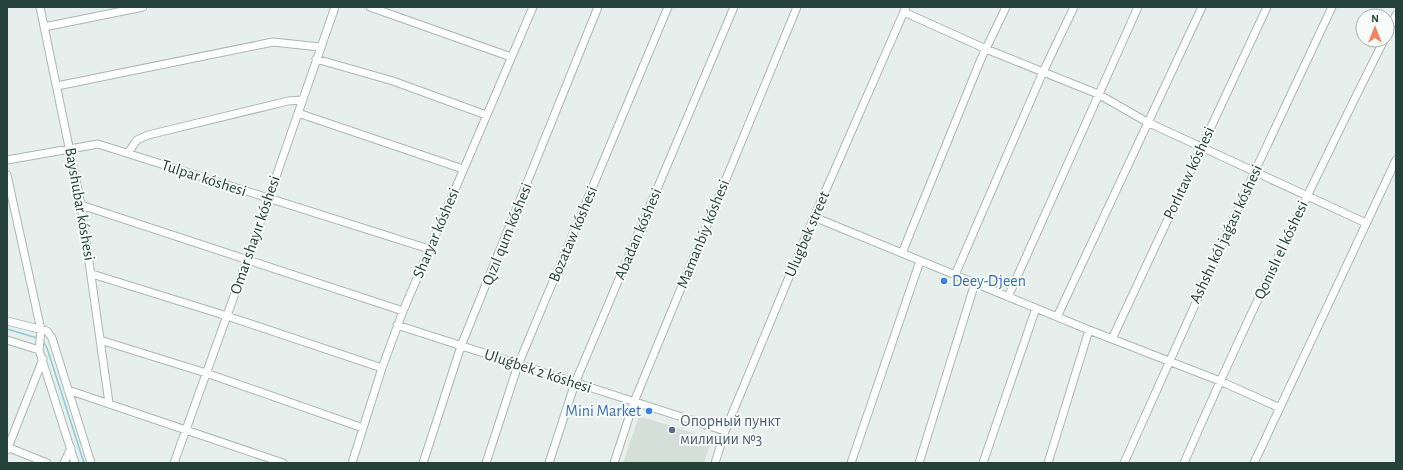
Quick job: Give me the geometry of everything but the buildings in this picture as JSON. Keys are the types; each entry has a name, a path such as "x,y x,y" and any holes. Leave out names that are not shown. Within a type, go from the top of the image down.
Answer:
{"street":[{"name":"Bayshubar kóshesi","path":"40,7 82,205 109,403"},
{"path":"44,27 143,7"},
{"name":"Omar shayır kóshesi","path":"174,463 269,198 335,7"},
{"path":"370,7 511,57"},
{"name":"Sharyar kóshesi","path":"352,463 397,326 533,7"},
{"name":"Qızıl qum kóshesi","path":"423,463 461,346 598,7"},
{"name":"Bozataw kóshesi","path":"486,463 518,365 668,7"},
{"name":"Abadan kóshesi","path":"549,463 575,383 734,7"},
{"name":"Mamanbiy kóshesi","path":"614,463 634,402 797,7"},
{"path":"902,253 986,49 1006,7"},
{"path":"956,275 1043,72 1074,7"},
{"path":"1008,297 1138,7"},
{"path":"1057,317 1202,7"},
{"name":"Porlıtaw kóshesi","path":"1112,339 1267,7"},
{"name":"Ashshı kól jaǵası kóshesi","path":"1124,463 1168,361 1255,170 1332,7"},
{"path":"905,10 986,49 1098,94 1147,122 1255,170 1366,223"},
{"name":"Ulugbek street","path":"715,463 725,431 814,217 905,10"},
{"path":"57,86 274,42 320,47"},
{"name":"Qonıslı el kóshesi","path":"1184,463 1306,194 1380,48"},
{"path":"316,59 393,81 486,115"},
{"path":"128,153 137,140 148,135 288,101 303,100"},
{"path":"298,113 463,169"},
{"name":"Tulpar kóshesi","path":"7,160 98,144 429,250"},
{"path":"1254,463 1396,160"},
{"path":"7,175 41,330 39,350 75,463"},
{"path":"82,205 403,311"},
{"path":"814,217 1089,330 1220,381 1280,408"},
{"path":"850,463 920,261"},
{"path":"92,274 227,316 382,368"},
{"path":"919,463 975,283"},
{"path":"983,463 1036,308"},
{"path":"7,321 47,331 52,338 91,463"},
{"name":"Uluǵbek 2 kóshesi","path":"397,326 725,431"},
{"path":"1048,463 1089,330"},
{"path":"7,340 39,350"},
{"path":"100,340 206,373 364,428"},
{"path":"43,359 7,448 47,463"},
{"path":"68,390 283,463"},
{"path":"64,463 71,448"}],"shaded area":[{"path":"639,416 712,439 704,463 623,463"}],"waterway":[{"path":"7,329 37,338"},
{"path":"43,341 47,348 84,463"}],"place":[{"name":"Deey-Djeen","path":"944,281"},
{"name":"Mini Market","path":"649,411"},
{"name":"Опорный пункт милиции №3","path":"672,430"}]}
